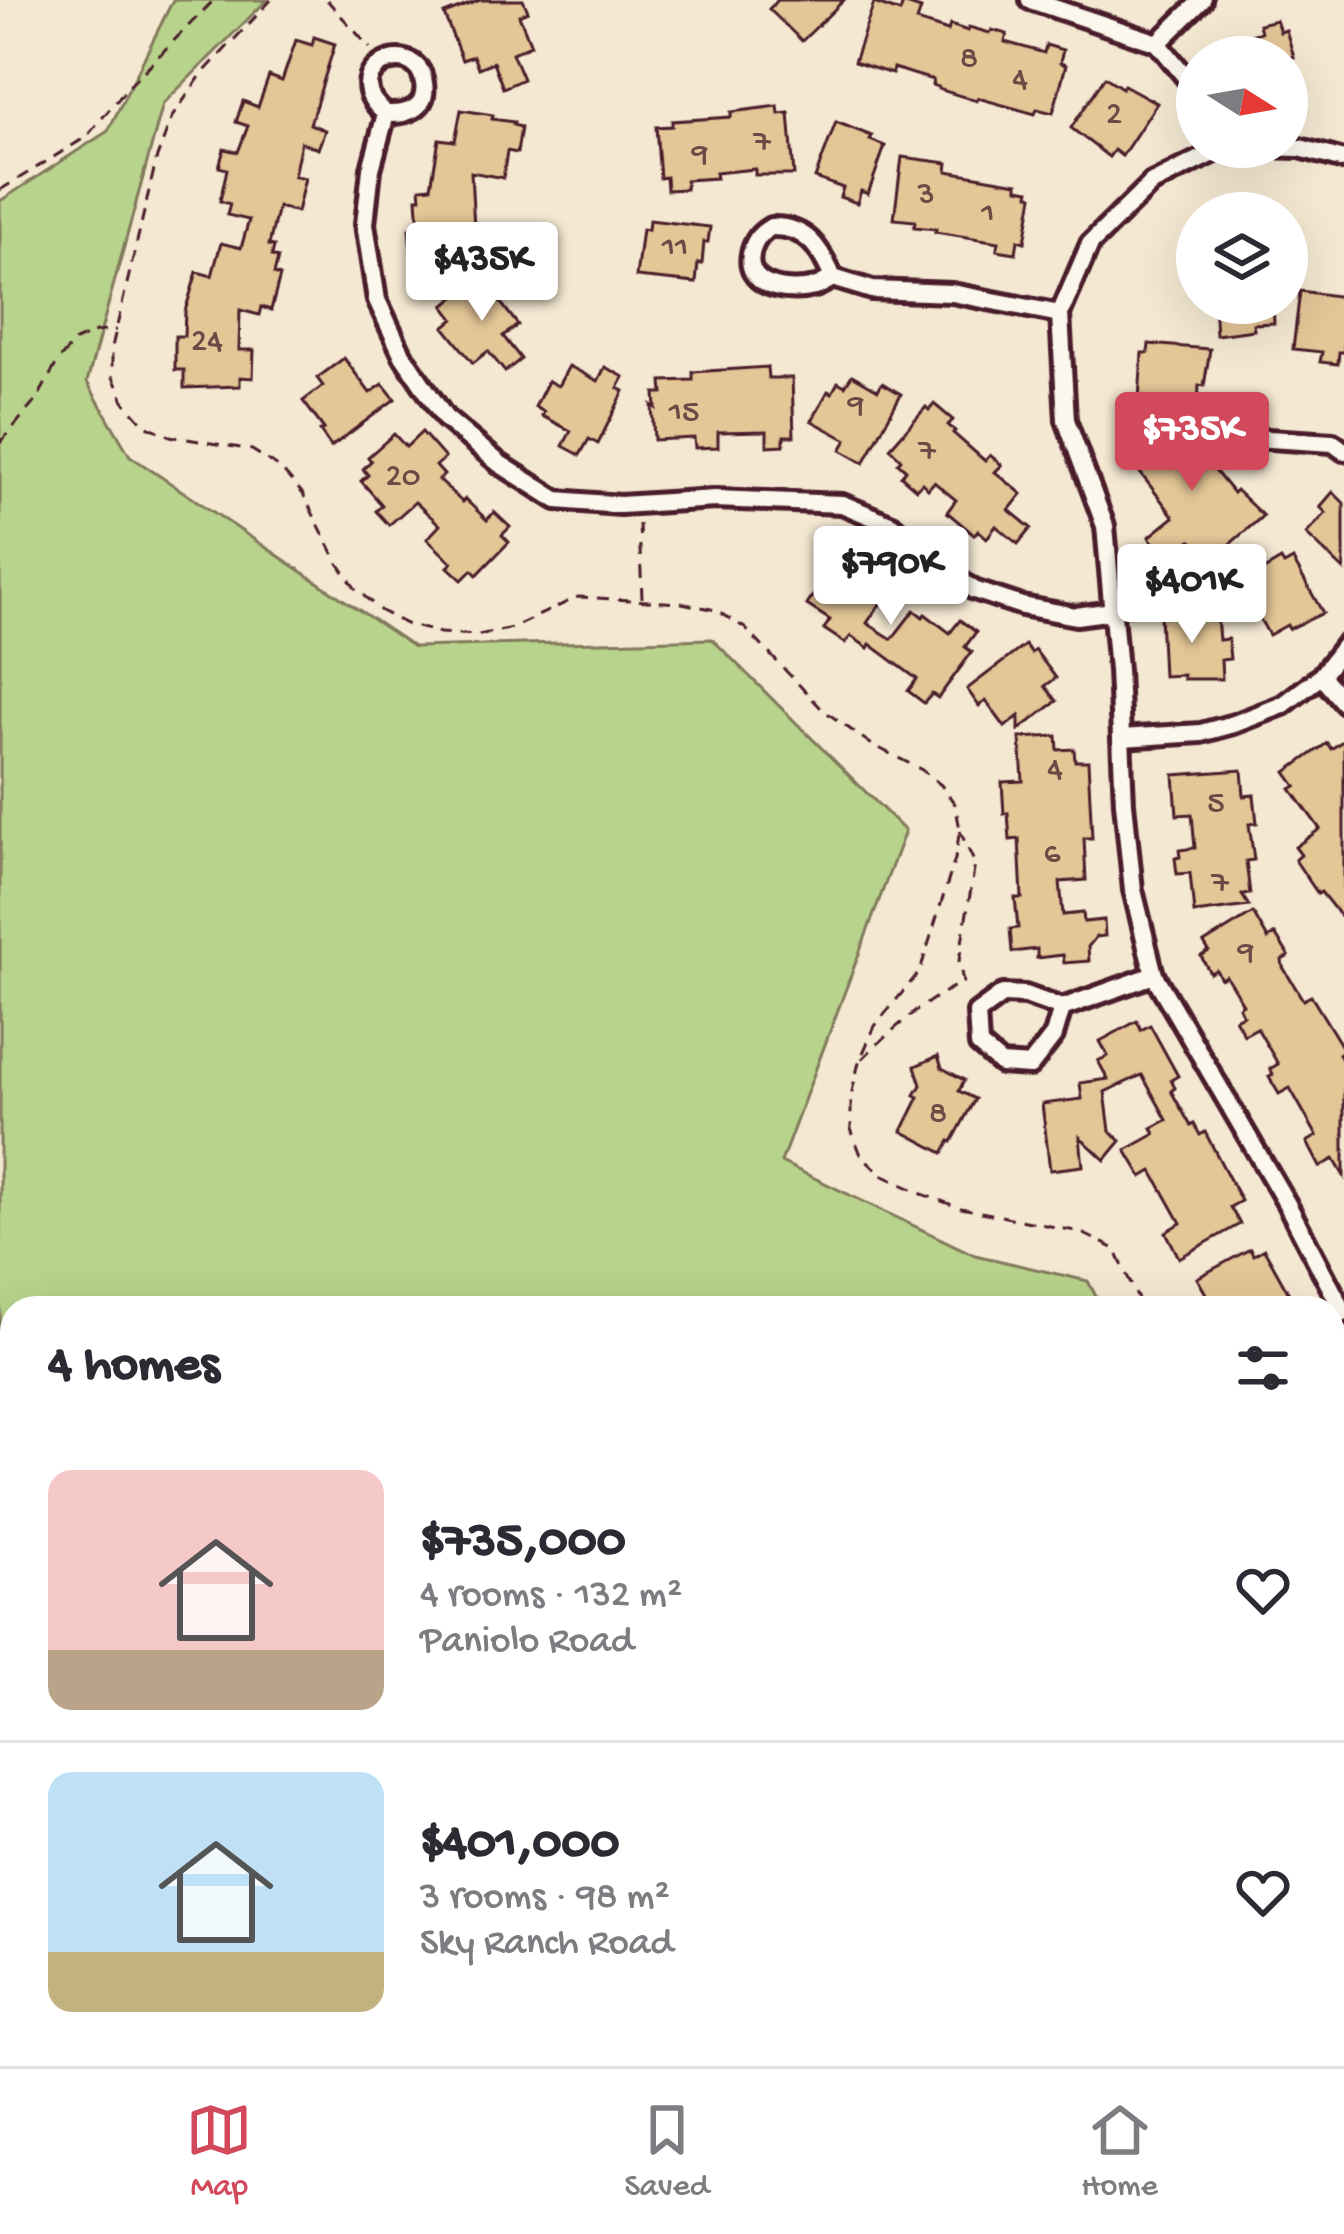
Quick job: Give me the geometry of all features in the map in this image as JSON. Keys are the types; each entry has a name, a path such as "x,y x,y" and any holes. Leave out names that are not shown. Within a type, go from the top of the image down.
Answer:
{"street":[{"path":"1030,0 1158,43 1176,65"},
{"path":"1158,43 1202,0"},
{"path":"401,58 418,68 425,85 420,104 405,115 386,114 373,104 367,88 371,73 382,61 401,58"},
{"path":"386,114 371,169 365,224 377,300 403,356 445,418 500,464 557,500 620,506 715,499 842,504 892,525 931,561 974,590 1022,606 1076,616 1113,610"},
{"path":"1308,150 1344,160"},
{"path":"1182,168 1152,183 1090,244 1060,314 1066,420 1105,526 1133,890 1154,975 1336,1296"},
{"path":"833,278 825,258 795,228 771,226 754,242 751,272 773,287 815,287 833,278 872,290 952,293 1060,314"},
{"path":"1252,438 1334,443 1344,452"},
{"path":"1121,738 1202,733 1234,724 1282,704 1321,676 1344,646"},
{"path":"1321,676 1344,703"},
{"path":"1062,1008 1054,1035 1030,1066 1000,1064 980,1045 977,1013 1003,994 1025,995 1062,1008 1154,975"}],"path":[{"path":"0,190 86,137 131,83 214,0"},
{"path":"271,0 202,74 172,117 157,157 112,347 112,375 125,403 145,425 170,436 252,450 281,469 303,494 355,588 381,611 406,624 440,634 478,635 512,628 578,597 682,603 716,610 745,628 823,710 941,784 956,804 960,829 975,864 959,961 963,982 898,1024 859,1062"},
{"path":"328,0 382,61"},
{"path":"0,443 37,399 75,341 116,330"},
{"path":"638,504 642,601"},
{"path":"960,829 920,971 875,1026 859,1062 851,1096 851,1129 861,1155 884,1176 961,1208 1080,1232 1115,1249 1137,1296"}],"green space":[{"path":"173,0 267,0 163,104 87,382 130,456 414,647 712,639 905,831 781,1162 975,1255 1088,1281 1096,1296 0,1296 0,201 108,131"}],"building":[{"path":"480,0 523,0 528,11 519,15 531,45 512,53 523,79 503,88 493,62 478,68 473,56 462,60 444,14"},
{"path":"778,0 844,0 802,41 769,9"},
{"path":"874,3 900,12 903,3 921,9 917,21 948,31 950,25 968,31 969,27 992,30 1007,34 1005,42 1044,53 1046,45 1063,50 1060,63 1066,65 1053,113 1037,109 1035,114 977,101 938,89 933,80 854,62"},
{"path":"1276,20 1280,32 1286,30 1288,36 1247,36 1261,32 1259,24"},
{"path":"314,37 335,44 310,124 325,130 318,149 301,142 294,176 305,178 297,212 278,207 269,245 274,246 272,256 278,258 274,274 280,276 271,310 261,307 259,315 240,310 239,350 254,350 253,378 240,377 240,386 184,388 184,370 175,370 175,336 184,336 185,311 197,272 212,276 221,243 241,248 249,220 227,215 230,204 220,201 227,169 219,167 224,149 238,152 248,126 236,122 243,101 258,107 269,76 282,81 296,40 312,45"},
{"path":"1105,77 1157,103 1122,156 1114,150 1109,157 1071,128"},
{"path":"778,106 779,114 789,113 794,175 755,175 755,169 715,173 716,178 686,180 686,189 667,190 666,177 660,178 656,127"},
{"path":"461,110 493,115 492,119 521,127 517,153 507,151 503,178 471,172 474,228 482,227 483,245 468,246 469,255 423,258 422,250 411,250 409,229 419,228 420,188 431,187 439,139 455,141"},
{"path":"836,122 885,146 868,194 861,191 857,203 840,197 843,188 815,178"},
{"path":"902,157 948,163 947,171 1018,183 1018,188 1030,190 1025,242 1018,240 1016,253 997,250 999,242 935,232 914,227 915,221 894,219"},
{"path":"649,220 710,227 696,283 636,277 642,229 648,230"},
{"path":"483,281 488,287 496,281 506,293 498,299 518,325 503,336 521,359 505,372 488,351 473,363 444,327 454,319 444,306 472,283 472,290"},
{"path":"1308,292 1344,297 1344,352 1339,352 1338,364 1320,362 1322,352 1293,349 1296,324 1308,324"},
{"path":"1215,324 1253,324 1254,330 1216,335"},
{"path":"1149,344 1210,349 1198,405 1139,400 1142,353 1148,353"},
{"path":"344,358 370,393 383,384 395,399 331,447 303,401 323,386 317,378"},
{"path":"569,366 598,381 605,367 624,377 618,388 624,391 598,444 589,439 580,455 563,446 571,431 542,416 544,412 535,407 548,381 558,386"},
{"path":"767,367 768,378 792,378 794,436 784,436 784,445 767,446 767,431 718,432 718,447 695,448 694,438 654,440 652,405 656,408 655,393 663,393 662,381 693,380 693,372"},
{"path":"852,375 878,390 882,383 901,394 864,463 841,450 847,440 812,421 828,391 832,393 838,382 845,386"},
{"path":"934,404 953,420 948,425 953,433 985,461 990,455 1002,465 995,472 1022,494 1009,510 1031,528 1018,544 996,526 987,538 978,530 974,535 947,512 956,500 934,482 928,489 922,483 916,489 901,476 906,470 890,448"},
{"path":"1183,415 1199,435 1192,441 1216,472 1233,493 1236,490 1263,516 1216,556 1210,549 1203,554 1191,540 1165,559 1149,537 1174,517 1138,470 1143,467 1132,454"},
{"path":"422,432 445,458 436,466 444,475 439,480 487,520 494,512 510,527 502,535 509,542 477,575 472,570 462,580 427,539 440,525 415,502 389,525 376,511 382,505 361,481 368,475 363,469 371,461 368,457 394,434 406,447"},
{"path":"1333,492 1344,503 1344,570 1306,534 1326,513 1320,507"},
{"path":"855,552 880,569 871,583 887,594 867,623 892,639 914,610 950,633 960,620 976,632 965,647 972,652 938,698 932,694 924,703 908,691 917,679 870,644 868,648 851,636 845,643 824,629 830,620 807,605 840,556 848,562"},
{"path":"1281,560 1284,565 1293,560 1323,613 1269,635 1240,584"},
{"path":"1206,610 1207,617 1217,617 1219,640 1228,639 1230,659 1221,660 1222,679 1163,676 1160,615"},
{"path":"1025,645 1031,653 1035,650 1056,678 1045,686 1057,701 1019,730 1019,716 1005,727 986,701 979,706 967,689"},
{"path":"1057,736 1058,750 1074,749 1075,761 1088,761 1092,838 1084,838 1086,880 1060,882 1063,915 1083,913 1084,922 1104,920 1105,936 1096,937 1088,947 1089,961 1064,963 1063,955 1037,958 1037,949 1012,952 1010,929 1018,928 1015,898 1022,898 1019,839 1010,840 1002,782 1023,781 1020,738"},
{"path":"1344,740 1344,921 1295,860 1301,855 1295,847 1320,829 1291,789 1296,786 1286,772 1327,743 1331,749"},
{"path":"1242,770 1244,796 1254,795 1257,823 1249,824 1254,860 1246,861 1250,894 1242,895 1249,906 1194,913 1190,873 1177,874 1175,858 1180,857 1179,850 1195,848 1192,814 1177,815 1174,775"},
{"path":"1253,913 1268,939 1275,934 1289,956 1282,960 1283,967 1303,1000 1311,996 1344,1050 1339,1054 1344,1064 1344,1176 1334,1159 1320,1167 1307,1142 1317,1136 1290,1088 1279,1094 1269,1077 1273,1075 1270,1069 1278,1064 1257,1028 1244,1035 1235,1019 1243,1015 1239,1007 1243,1004 1226,976 1221,979 1216,970 1210,973 1201,956 1209,951 1204,943"},
{"path":"1137,1021 1141,1030 1150,1025 1178,1076 1171,1080 1175,1088 1171,1091 1191,1126 1200,1135 1205,1132 1241,1201 1230,1207 1240,1224 1179,1258 1166,1232 1181,1223 1152,1171 1142,1177 1126,1150 1155,1134 1152,1128 1167,1120 1142,1075 1105,1092 1110,1131 1121,1141 1105,1160 1080,1137 1083,1166 1050,1170 1042,1104 1082,1099 1080,1083 1108,1079 1098,1061 1108,1056 1100,1041"},
{"path":"938,1056 942,1068 964,1080 959,1091 975,1099 943,1153 902,1131 919,1097 915,1095 921,1085 915,1066"},
{"path":"1250,1249 1253,1255 1264,1249 1290,1296 1207,1296 1197,1278"}]}
